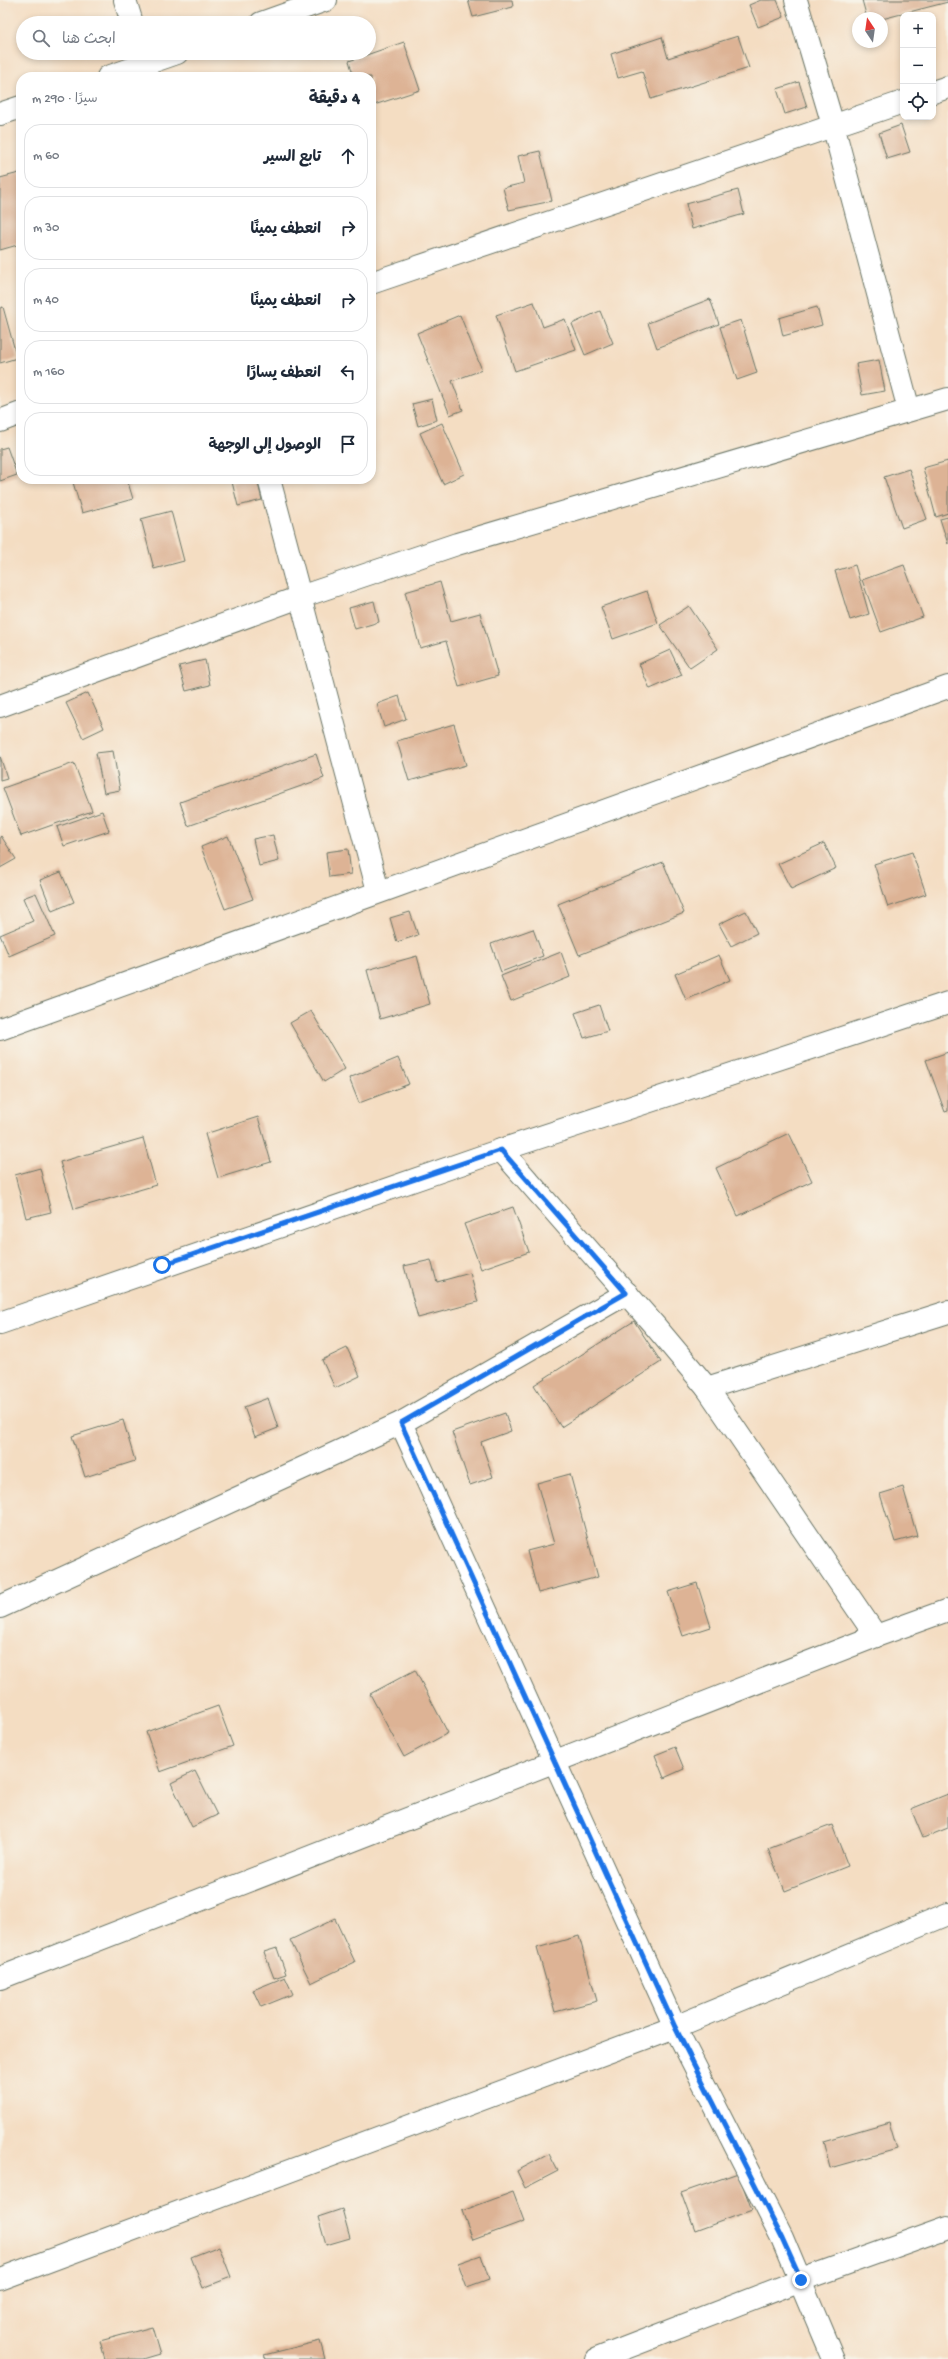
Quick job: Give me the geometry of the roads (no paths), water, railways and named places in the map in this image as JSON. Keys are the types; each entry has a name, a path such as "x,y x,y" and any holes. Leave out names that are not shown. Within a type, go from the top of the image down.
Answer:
{"street":[{"path":"125,0 130,16"},
{"path":"281,16 326,0"},
{"path":"796,0 833,125 909,410"},
{"path":"124,72 159,60"},
{"path":"936,91 948,87"},
{"path":"376,281 900,103"},
{"path":"0,114 16,109"},
{"path":"0,706 300,597 457,544 948,399"},
{"path":"0,421 16,415"},
{"path":"270,484 378,891"},
{"path":"0,1029 378,891 948,687"},
{"path":"0,1322 501,1150 948,1003"},
{"path":"501,1150 707,1388 876,1636"},
{"path":"0,1607 401,1423 626,1293"},
{"path":"707,1388 948,1312"},
{"path":"401,1423 675,2027 782,2238 833,2359"},
{"path":"0,1978 555,1760 876,1636 948,1610"},
{"path":"0,2279 675,2027 948,1914"},
{"path":"596,2359 801,2280 948,2227"}]}
